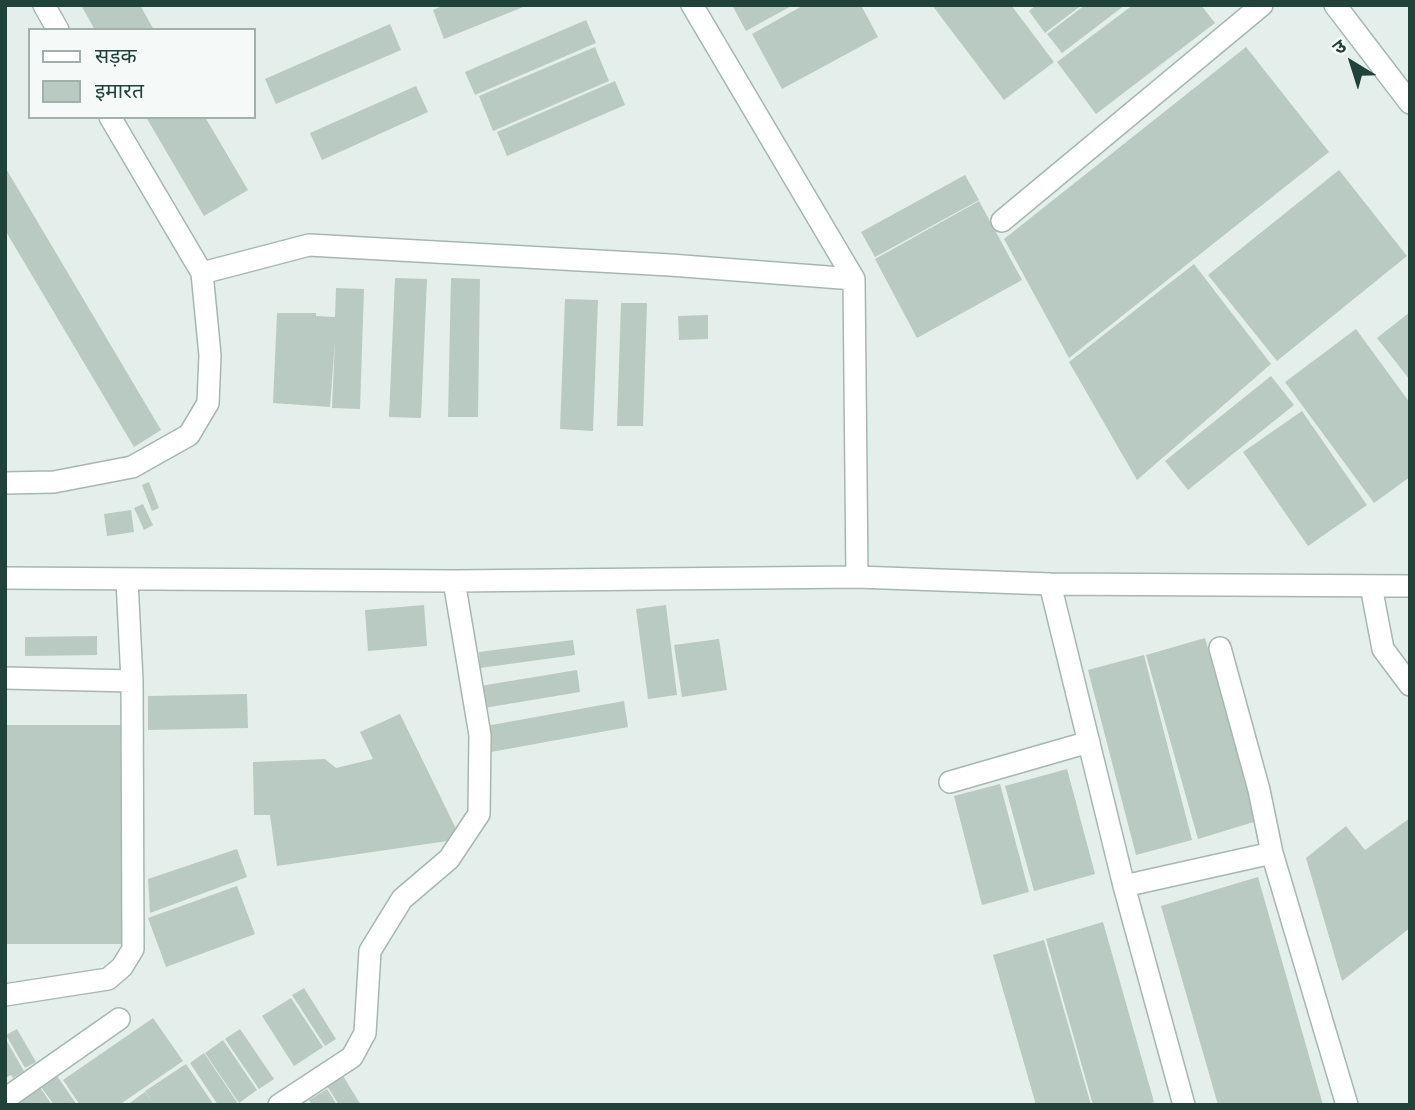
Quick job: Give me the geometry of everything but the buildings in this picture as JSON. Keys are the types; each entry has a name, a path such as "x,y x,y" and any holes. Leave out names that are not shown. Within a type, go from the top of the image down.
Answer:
{"street":[{"path":"44,5 57,28"},
{"path":"692,5 854,279 857,577"},
{"path":"1335,5 1410,103"},
{"path":"1002,221 1257,7"},
{"path":"5,483 54,482 132,467 189,435 208,403 210,355 202,273 111,119"},
{"path":"202,273 309,245 656,264 854,279"},
{"path":"5,578 454,581 857,577 1050,584 1410,586"},
{"path":"5,995 108,978 122,967 133,949 132,681 127,580"},
{"path":"279,1105 352,1057 365,1033 370,951 402,899 449,859 479,814 480,735 454,581"},
{"path":"1050,584 1124,886 1184,1105"},
{"path":"1371,586 1383,649 1410,684"},
{"path":"1220,648 1259,790 1272,853 1346,1105"},
{"path":"5,678 132,681"},
{"path":"950,782 1089,742"},
{"path":"1124,886 1272,853"},
{"path":"5,1099 119,1019"}]}
